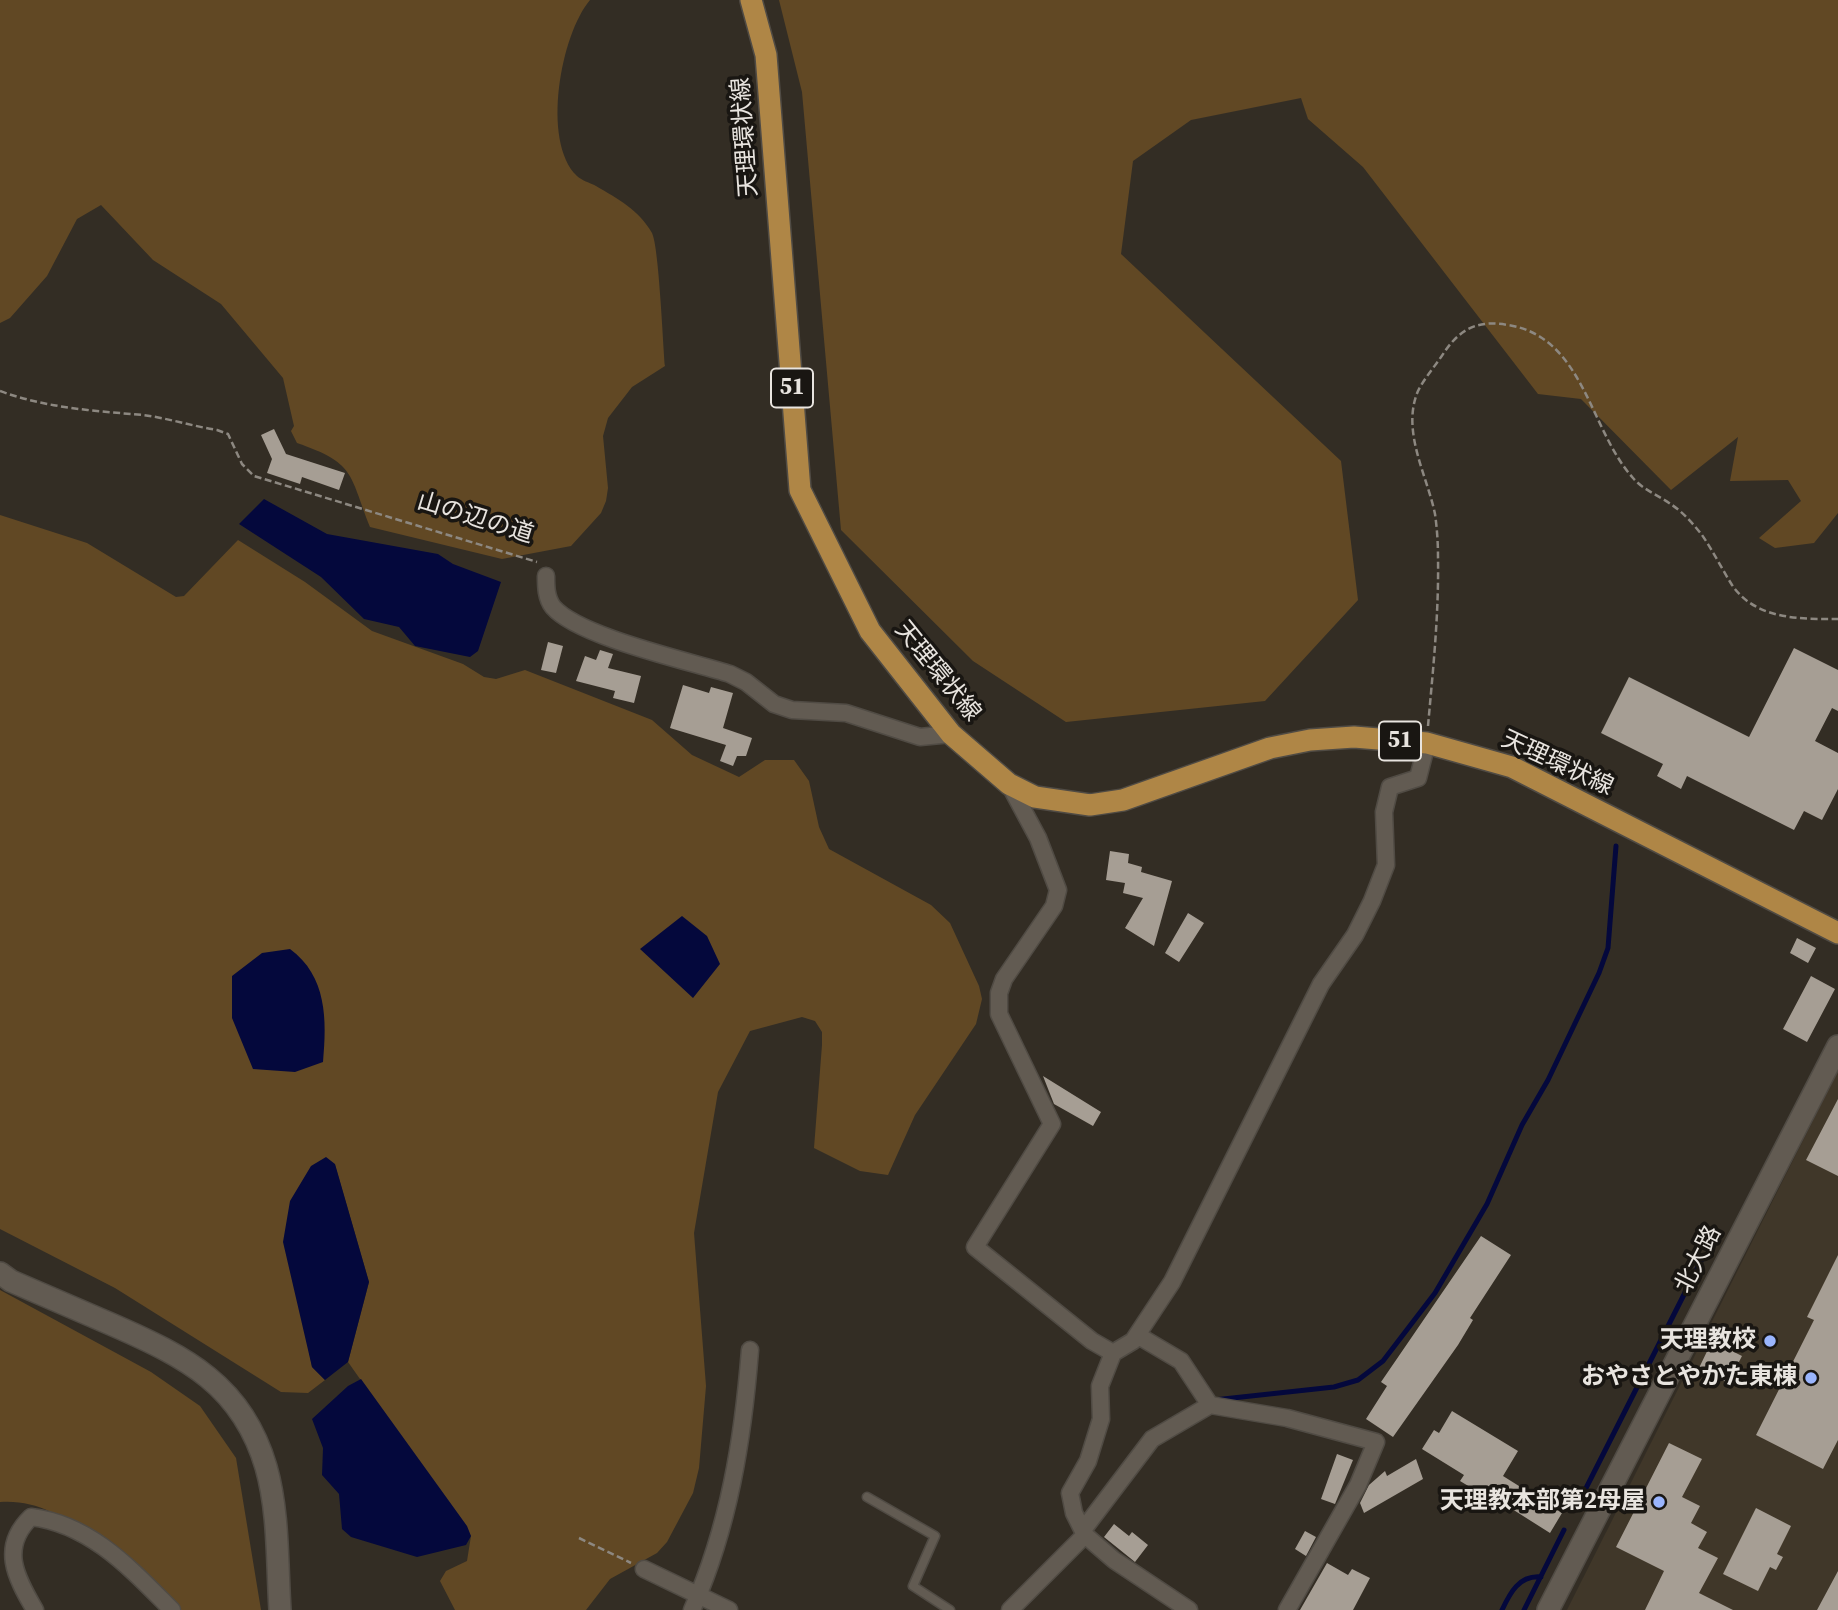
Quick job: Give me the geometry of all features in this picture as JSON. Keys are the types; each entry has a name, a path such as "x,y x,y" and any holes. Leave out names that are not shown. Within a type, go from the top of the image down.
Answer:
{"main road":[{"name":"天理環状線","path":"751,0 766,55 800,490 870,631 951,734 1009,784 1035,797 1090,805 1123,800 1270,748 1310,740 1354,737 1427,743 1512,767 1838,933"}],"street":[{"name":"山の辺の道","path":"546,576 545,589 552,605 586,629 730,674 746,682 774,704 792,710 846,713 920,737 951,734"},
{"path":"1189,1610 1114,1560 1084,1533 1074,1513 1070,1493 1088,1461 1101,1419 1100,1386 1113,1353 1133,1341 1172,1282 1321,984 1355,935 1385,866 1384,812 1390,787 1418,778 1427,743"},
{"path":"1009,784 1038,838 1058,890 1054,906 1004,979 999,993 999,1014 1052,1124 975,1247 1092,1341 1113,1353"},
{"name":"北大路","path":"1548,1610 1838,1046"},
{"path":"0,1273 11,1281 172,1351 198,1366 234,1402 256,1438 267,1469 280,1610"},
{"path":"1137,1335 1181,1361 1210,1405"},
{"path":"695,1603 726,1511 744,1425 750,1350"},
{"path":"1010,1610 1084,1533 1153,1439 1210,1405 1287,1418 1376,1442 1358,1485 1287,1610"},
{"path":"35,1610 20,1585 10,1543 17,1529 32,1517 55,1520 97,1541 127,1564 172,1610"},
{"path":"644,1569 695,1603 729,1610"}],"lane":[{"path":"867,1497 935,1536 912,1586 950,1610"}],"path":[{"path":"1427,743 1436,632 1438,555 1435,516 1415,445 1414,408 1419,390 1449,345 1475,324 1488,322 1514,326 1555,346 1576,375 1587,401 1630,476 1676,507 1701,535 1746,601 1772,615 1838,619"},
{"name":"山の辺の道","path":"0,391 26,400 124,416 142,415 228,434 242,464 254,475 523,556 544,567 546,576"},
{"path":"579,1538 644,1569"}],"shaded area":[{"path":"0,0 590,0 571,37 564,61 559,88 560,139 566,160 577,176 627,206 641,218 652,233 659,276 665,366 632,387 608,418 603,436 608,488 601,513 571,546 502,559 370,527 347,472 330,457 297,443 291,431 294,426 283,378 221,304 153,260 101,205 77,219 47,276 10,318 0,323"},
{"path":"779,0 1838,0 1838,513 1814,543 1775,548 1759,538 1801,501 1788,480 1730,481 1738,437 1671,490 1581,399 1538,394 1363,167 1308,119 1301,98 1191,120 1133,161 1121,254 1341,461 1358,600 1265,701 1066,722 973,661 841,530 802,92"},
{"path":"264,499 327,534 438,554 453,564 501,582 478,651 470,657 415,646 399,627 364,619 321,577 239,524"},
{"path":"0,515 87,543 176,597 184,596 238,540 305,582 372,631 463,664 484,677 496,679 525,670 652,720 692,755 739,777 765,760 794,760 809,781 819,827 829,849 931,905 950,923 979,986 982,999 976,1024 915,1115 888,1175 860,1171 814,1148 822,1045 822,1032 815,1021 802,1017 750,1031 718,1092 694,1233 706,1386 699,1468 693,1493 667,1542 657,1553 610,1579 586,1610 455,1610 440,1581 446,1571 467,1561 471,1536 348,1362 369,1282 335,1165 301,1309 312,1367 325,1380 308,1393 281,1392 115,1288 0,1229"},
{"path":"682,916 707,936 720,964 693,998 640,949"},
{"path":"290,949 302,960 318,986 325,1030 323,1062 295,1072 253,1069 232,1018 232,976 262,953"},
{"name":"天理教校","path":"1838,1071 1838,1610 1567,1610"},
{"path":"326,1157 335,1164 369,1282 348,1362 325,1380 312,1367 283,1242 290,1201 311,1166"},
{"path":"0,1290 151,1372 200,1406 236,1458 261,1610 177,1609 66,1520 24,1503 0,1502"},
{"path":"361,1379 467,1526 471,1536 466,1545 417,1557 351,1537 342,1529 339,1494 322,1475 323,1448 312,1419 348,1386"}],"building":[{"path":"274,429 286,454 345,473 339,490 302,477 300,484 267,473 272,459 261,435"},
{"path":"548,642 563,646 556,673 541,670"},
{"path":"1794,648 1838,670 1838,711 1832,708 1815,741 1838,753 1838,789 1822,820 1804,811 1794,830 1687,776 1681,789 1657,776 1663,764 1601,733 1629,677 1749,737"},
{"path":"600,650 613,654 608,668 641,676 634,703 613,698 615,691 576,681 585,656 596,660"},
{"path":"683,685 709,693 711,687 733,693 723,728 752,738 746,756 737,756 733,766 720,761 726,745 670,728"},
{"path":"1110,851 1129,854 1128,863 1142,867 1141,872 1172,881 1154,946 1125,928 1143,898 1123,893 1125,883 1106,880"},
{"path":"1188,913 1204,923 1179,962 1165,953"},
{"path":"1797,938 1816,948 1808,963 1790,953"},
{"path":"1811,976 1835,989 1807,1042 1783,1029"},
{"path":"1043,1076 1101,1112 1093,1126 1054,1104"},
{"path":"1838,1099 1838,1176 1806,1160"},
{"path":"1481,1236 1511,1255 1470,1318 1473,1320 1458,1345 1393,1437 1366,1419 1387,1386 1381,1382"},
{"name":"おやさとやかた東棟","path":"1838,1255 1838,1440 1823,1469 1756,1435 1814,1320 1807,1317"},
{"path":"1712,1341 1742,1356 1728,1383 1699,1368"},
{"path":"1452,1411 1518,1451 1503,1476 1562,1513 1550,1533 1482,1490 1480,1493 1460,1481 1464,1475 1422,1449 1434,1430 1439,1433"},
{"path":"1669,1443 1702,1459 1682,1497 1700,1506 1691,1523 1707,1532 1698,1548 1718,1558 1699,1593 1733,1610 1645,1610 1664,1571 1616,1547"},
{"path":"1337,1454 1353,1460 1335,1504 1321,1499"},
{"path":"1416,1459 1423,1479 1364,1513 1360,1503 1369,1485 1385,1471 1387,1476"},
{"path":"1756,1508 1791,1526 1777,1554 1783,1557 1776,1570 1770,1567 1758,1591 1723,1574"},
{"path":"1114,1524 1129,1536 1132,1532 1148,1545 1135,1562 1104,1537"},
{"path":"1305,1531 1316,1537 1306,1556 1295,1549"},
{"path":"1327,1563 1348,1575 1352,1569 1370,1578 1353,1610 1300,1610"},
{"path":"1838,1571 1838,1610 1817,1610"}],"waterway":[{"path":"1214,1400 1334,1387 1358,1380 1383,1361 1435,1293 1487,1204 1522,1125 1548,1080 1599,973 1608,948 1616,846"},
{"path":"1582,1496 1703,1257"},
{"path":"1524,1610 1564,1530"},
{"path":"1502,1610 1516,1586 1527,1579 1541,1577"}],"place":[{"name":"天理教校","path":"1770,1341"},
{"name":"おやさとやかた東棟","path":"1811,1378"},
{"name":"天理教本部第2母屋","path":"1659,1502"}]}
